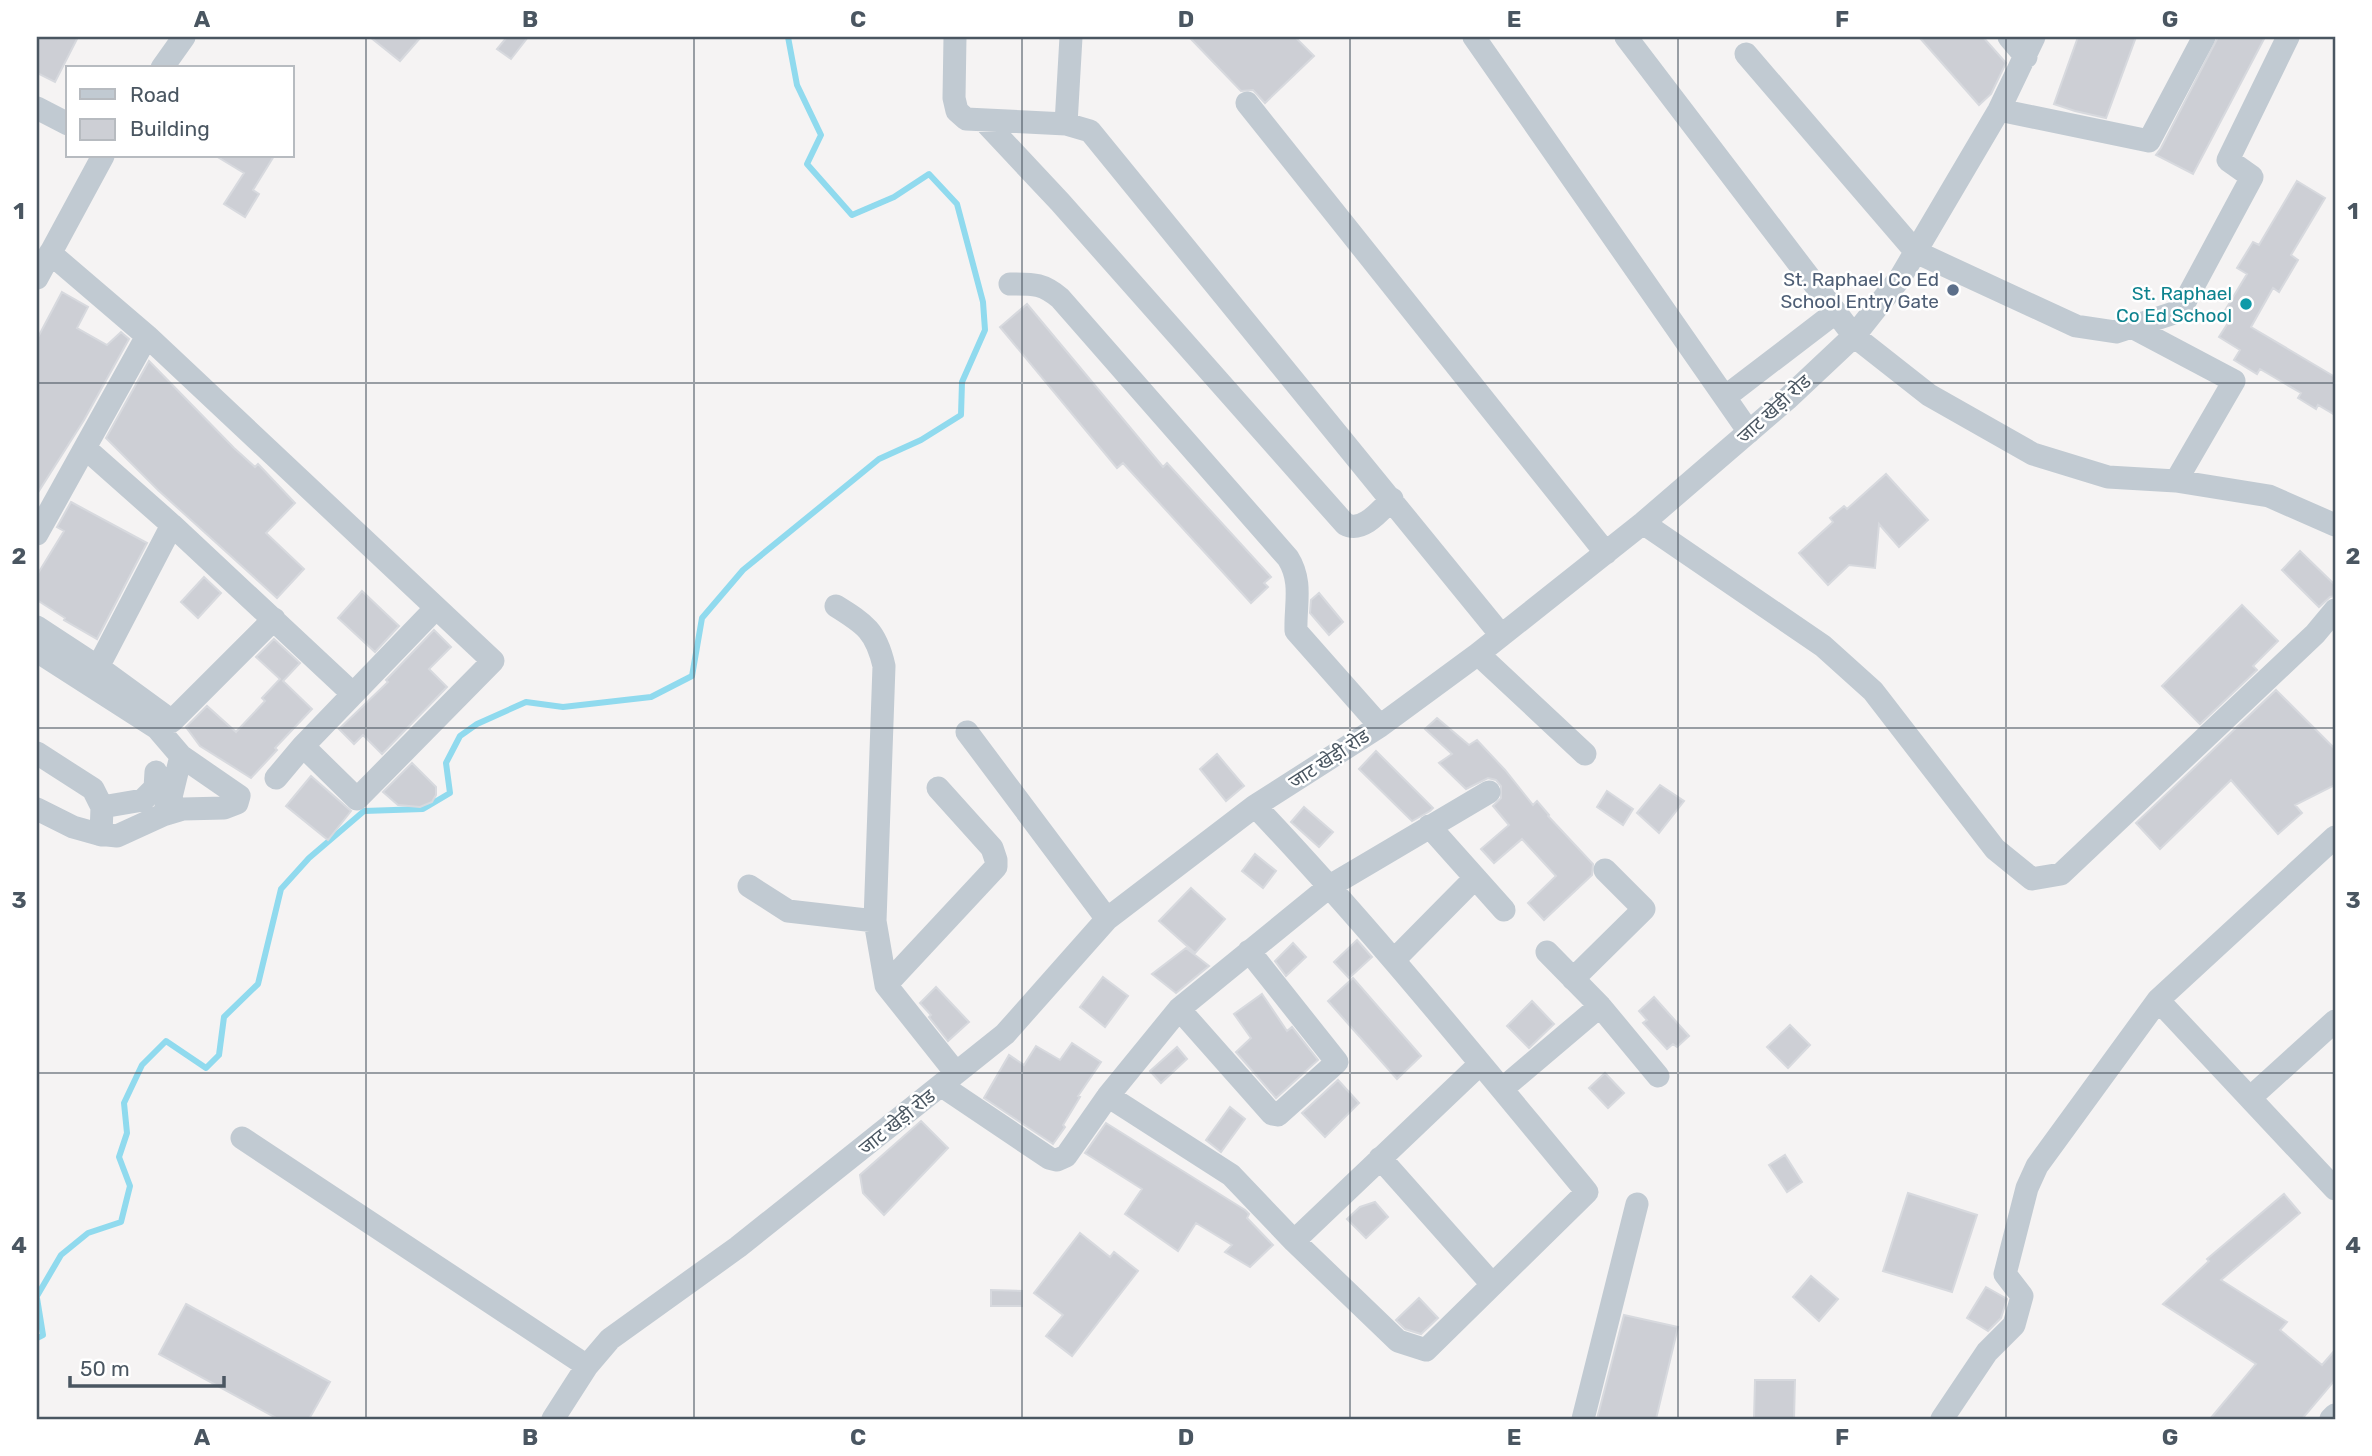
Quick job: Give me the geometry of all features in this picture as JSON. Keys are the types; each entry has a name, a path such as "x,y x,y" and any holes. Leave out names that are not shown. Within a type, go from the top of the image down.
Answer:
{"street":[{"path":"163,66 184,37"},
{"path":"955,37 954,98 957,111 966,118 984,121 1066,124 1090,131 1502,635"},
{"path":"1066,124 1071,37"},
{"path":"1474,37 1749,432"},
{"path":"1626,37 1854,336 1929,395 2033,454 2108,477 2175,481 2269,496 2335,525"},
{"path":"2009,37 2030,47"},
{"path":"1999,110 2149,141 2204,37"},
{"path":"1746,54 1916,252 2076,326 2116,332 2180,311 2187,299 2252,177 2228,160 2288,37"},
{"name":"जाट खेड़ी रोड","path":"553,1419 587,1366 611,1339 738,1247 1005,1034 1107,919 1255,806 1380,726 1478,654 1643,523 1749,432 1854,336 1900,278 1916,252 1999,110 2030,47"},
{"path":"1247,103 1606,553"},
{"path":"37,108 66,123"},
{"path":"984,121 1060,202 1345,524 1359,527 1392,499"},
{"path":"37,278 102,158"},
{"path":"50,253 146,336 493,661 357,799 303,746"},
{"path":"1010,284 1037,284 1048,288 1060,298 1288,558 1295,568 1298,582 1296,631 1380,726"},
{"path":"1725,397 1836,312"},
{"path":"2132,327 2234,381 2175,481"},
{"path":"37,534 146,336"},
{"path":"85,448 172,525 353,694"},
{"path":"1643,523 1823,646 1873,691 1994,849 2032,879 2061,874 2315,634 2335,610"},
{"path":"98,667 172,525"},
{"path":"836,606 864,623 871,631 880,646 884,666 875,921 886,985 949,1079 1049,1158 1057,1160 1066,1156 1108,1096 1179,1009 1330,886 1429,825 1489,792"},
{"path":"276,778 303,746 436,608"},
{"path":"37,628 98,667 172,722 274,619"},
{"path":"37,651 158,728 181,756 239,796 237,803 225,808 183,809 117,836 101,835 73,827 37,809"},
{"path":"1478,654 1585,754"},
{"path":"967,732 1107,919"},
{"path":"37,753 93,789 102,807 101,835"},
{"path":"163,815 171,797 181,756"},
{"path":"102,807 143,800 155,788 156,772"},
{"path":"886,985 996,867 992,848 938,788"},
{"path":"1108,1096 1231,1175 1294,1241 1398,1340 1426,1350 1587,1192 1394,960 1255,806"},
{"path":"1429,825 1504,911"},
{"path":"1942,1419 1987,1352 2014,1325 2022,1296 2005,1274 2027,1188 2037,1166 2158,1000 2335,837"},
{"path":"1573,979 1644,909 1605,870"},
{"path":"1394,960 1475,878"},
{"path":"750,886 788,911 875,921"},
{"path":"1179,1009 1272,1114 1278,1115 1337,1062 1249,951"},
{"path":"1546,952 1600,1006 1658,1076"},
{"path":"2158,1000 2335,1189"},
{"path":"1502,1088 1600,1006"},
{"path":"2250,1098 2335,1021"},
{"path":"1294,1241 1480,1064"},
{"path":"242,1138 587,1366"},
{"path":"1380,1158 1492,1284"},
{"path":"1583,1419 1637,1204"},
{"path":"2331,1419 2335,1415"}],"building":[{"path":"37,37 78,37 55,82 37,73"},
{"path":"370,37 421,37 400,61"},
{"path":"507,37 528,37 511,59 497,49"},
{"path":"1189,37 1295,37 1314,56 1265,103 1253,90 1241,91"},
{"path":"1919,37 1983,37 2006,63 1991,94 1979,105"},
{"path":"2078,37 2136,37 2106,118 2054,104"},
{"path":"2218,37 2265,37 2193,174 2156,155"},
{"path":"219,158 273,158 253,190 259,194 245,217 224,204 244,173"},
{"name":"St. Raphael Co Ed School","path":"2297,181 2325,198 2291,255 2298,260 2279,292 2273,288 2251,327 2335,377 2335,415 2318,405 2316,409 2298,398 2301,393 2260,369 2257,374 2234,360 2240,350 2219,337 2228,323 2221,317 2247,274 2237,268 2253,242 2259,245"},
{"path":"62,292 88,307 77,328 107,345 121,332 129,339 84,420 37,494 37,339"},
{"path":"1027,304 1163,467 1167,463 1271,577 1264,583 1268,587 1251,603 1123,463 1117,468 1000,327"},
{"path":"149,361 234,448 255,467 258,464 295,503 266,533 304,569 277,598 158,490 106,438"},
{"path":"1886,474 1928,520 1899,547 1879,524 1875,568 1849,565 1828,585 1799,553 1833,522 1830,518 1844,506 1847,509"},
{"path":"71,502 147,543 97,639 37,600 37,575 64,531 57,527"},
{"path":"2300,551 2335,585 2335,596 2319,607 2282,570"},
{"path":"204,577 221,593 198,618 181,602"},
{"path":"362,591 399,626 375,652 338,618"},
{"path":"1319,593 1343,622 1329,635 1310,613 1311,600"},
{"path":"2242,605 2278,641 2253,666 2257,670 2200,724 2162,686"},
{"path":"434,630 451,647 429,669 447,687 382,754 363,735 354,744 339,729 388,682 386,680"},
{"path":"274,639 300,663 283,681 312,709 251,778 200,746 186,727 207,706 236,732 265,701 262,698 280,679 256,657"},
{"path":"2276,690 2335,749 2335,785 2295,805 2302,813 2278,834 2231,780 2160,849 2136,823"},
{"path":"1437,718 1469,745 1477,740 1533,805 1537,801 1593,864 1592,875 1544,920 1528,903 1556,876 1522,839 1494,863 1481,849 1509,825 1493,806 1501,798 1501,786 1496,780 1488,778 1466,789 1439,763 1452,754 1425,729"},
{"path":"1376,751 1433,808 1430,811 1412,821 1359,769"},
{"path":"1217,754 1244,786 1226,801 1200,769"},
{"path":"412,763 436,787 432,802 420,807 398,805 383,792"},
{"path":"311,776 351,811 328,840 286,806"},
{"path":"1660,785 1684,801 1659,833 1637,813"},
{"path":"1607,791 1633,809 1623,825 1597,807"},
{"path":"1304,807 1333,832 1319,847 1291,822"},
{"path":"1255,854 1276,871 1263,888 1242,871"},
{"path":"1191,888 1225,919 1195,953 1159,921"},
{"path":"1357,940 1372,957 1349,978 1334,962"},
{"path":"1293,943 1306,957 1286,976 1275,961"},
{"path":"1186,948 1209,966 1176,993 1152,974"},
{"path":"1103,977 1128,996 1105,1027 1080,1007"},
{"path":"1353,978 1421,1056 1397,1079 1328,1001"},
{"path":"936,987 969,1022 948,1041 920,1003"},
{"path":"1262,994 1287,1031 1292,1027 1318,1060 1276,1098 1236,1052 1251,1038 1234,1014"},
{"path":"1654,997 1689,1036 1677,1047 1673,1044 1667,1049 1643,1023 1647,1020 1639,1011"},
{"path":"1532,1001 1554,1024 1529,1048 1507,1026"},
{"path":"1790,1025 1810,1045 1788,1068 1767,1047"},
{"path":"1072,1043 1101,1062 1078,1096 1080,1097 1063,1125 1065,1127 1053,1144 984,1098 1009,1055 1024,1065 1036,1046 1060,1060"},
{"path":"1177,1047 1187,1059 1161,1083 1150,1071"},
{"path":"1605,1073 1624,1093 1608,1108 1589,1088"},
{"path":"1338,1080 1359,1103 1325,1137 1302,1113"},
{"path":"1230,1107 1245,1119 1221,1152 1206,1140"},
{"path":"921,1121 948,1148 884,1215 863,1193 860,1175"},
{"path":"1106,1123 1245,1210 1249,1214 1247,1218 1273,1245 1250,1267 1225,1252 1232,1245 1196,1223 1178,1251 1125,1214 1142,1189 1085,1153"},
{"path":"1785,1155 1802,1182 1787,1192 1769,1165"},
{"path":"1908,1193 1977,1215 1952,1292 1883,1271"},
{"path":"2284,1194 2300,1213 2221,1280 2287,1322 2280,1330 2322,1365 2335,1350 2335,1380 2302,1419 2210,1419 2256,1364 2163,1304 2209,1261 2207,1259"},
{"path":"1375,1202 1388,1217 1366,1238 1347,1219 1360,1207"},
{"path":"1080,1233 1110,1257 1114,1252 1138,1271 1072,1356 1046,1336 1063,1315 1034,1293"},
{"path":"1811,1276 1838,1299 1819,1321 1793,1297"},
{"path":"1986,1287 2007,1299 2001,1318 1988,1331 1967,1318"},
{"path":"991,1290 1022,1291 1022,1306 991,1306"},
{"path":"1419,1298 1438,1318 1421,1334 1405,1329 1396,1320"},
{"path":"186,1304 330,1382 309,1419 278,1419 159,1354"},
{"path":"1624,1315 1678,1327 1656,1419 1597,1419"},
{"path":"1755,1380 1795,1380 1794,1419 1754,1419"}],"waterway":[{"path":"37,1296 61,1255 88,1233 121,1222 130,1186 119,1157 127,1133 124,1103 142,1065 166,1041 206,1068 219,1055 224,1017 258,984 281,889 309,858 364,811 423,809 450,793 446,763 460,736 477,724 526,702 563,707 651,697 692,676 702,618 743,570 879,459 921,440 961,415 962,382 985,330 983,302 957,204 929,174 894,197 852,215 807,164 821,135 797,85 788,37"},
{"path":"37,1298 43,1335 37,1338"}],"place":[{"name":"St. Raphael Co Ed School Entry Gate","path":"1953,290"},
{"name":"St. Raphael Co Ed School","path":"2246,304"}]}
